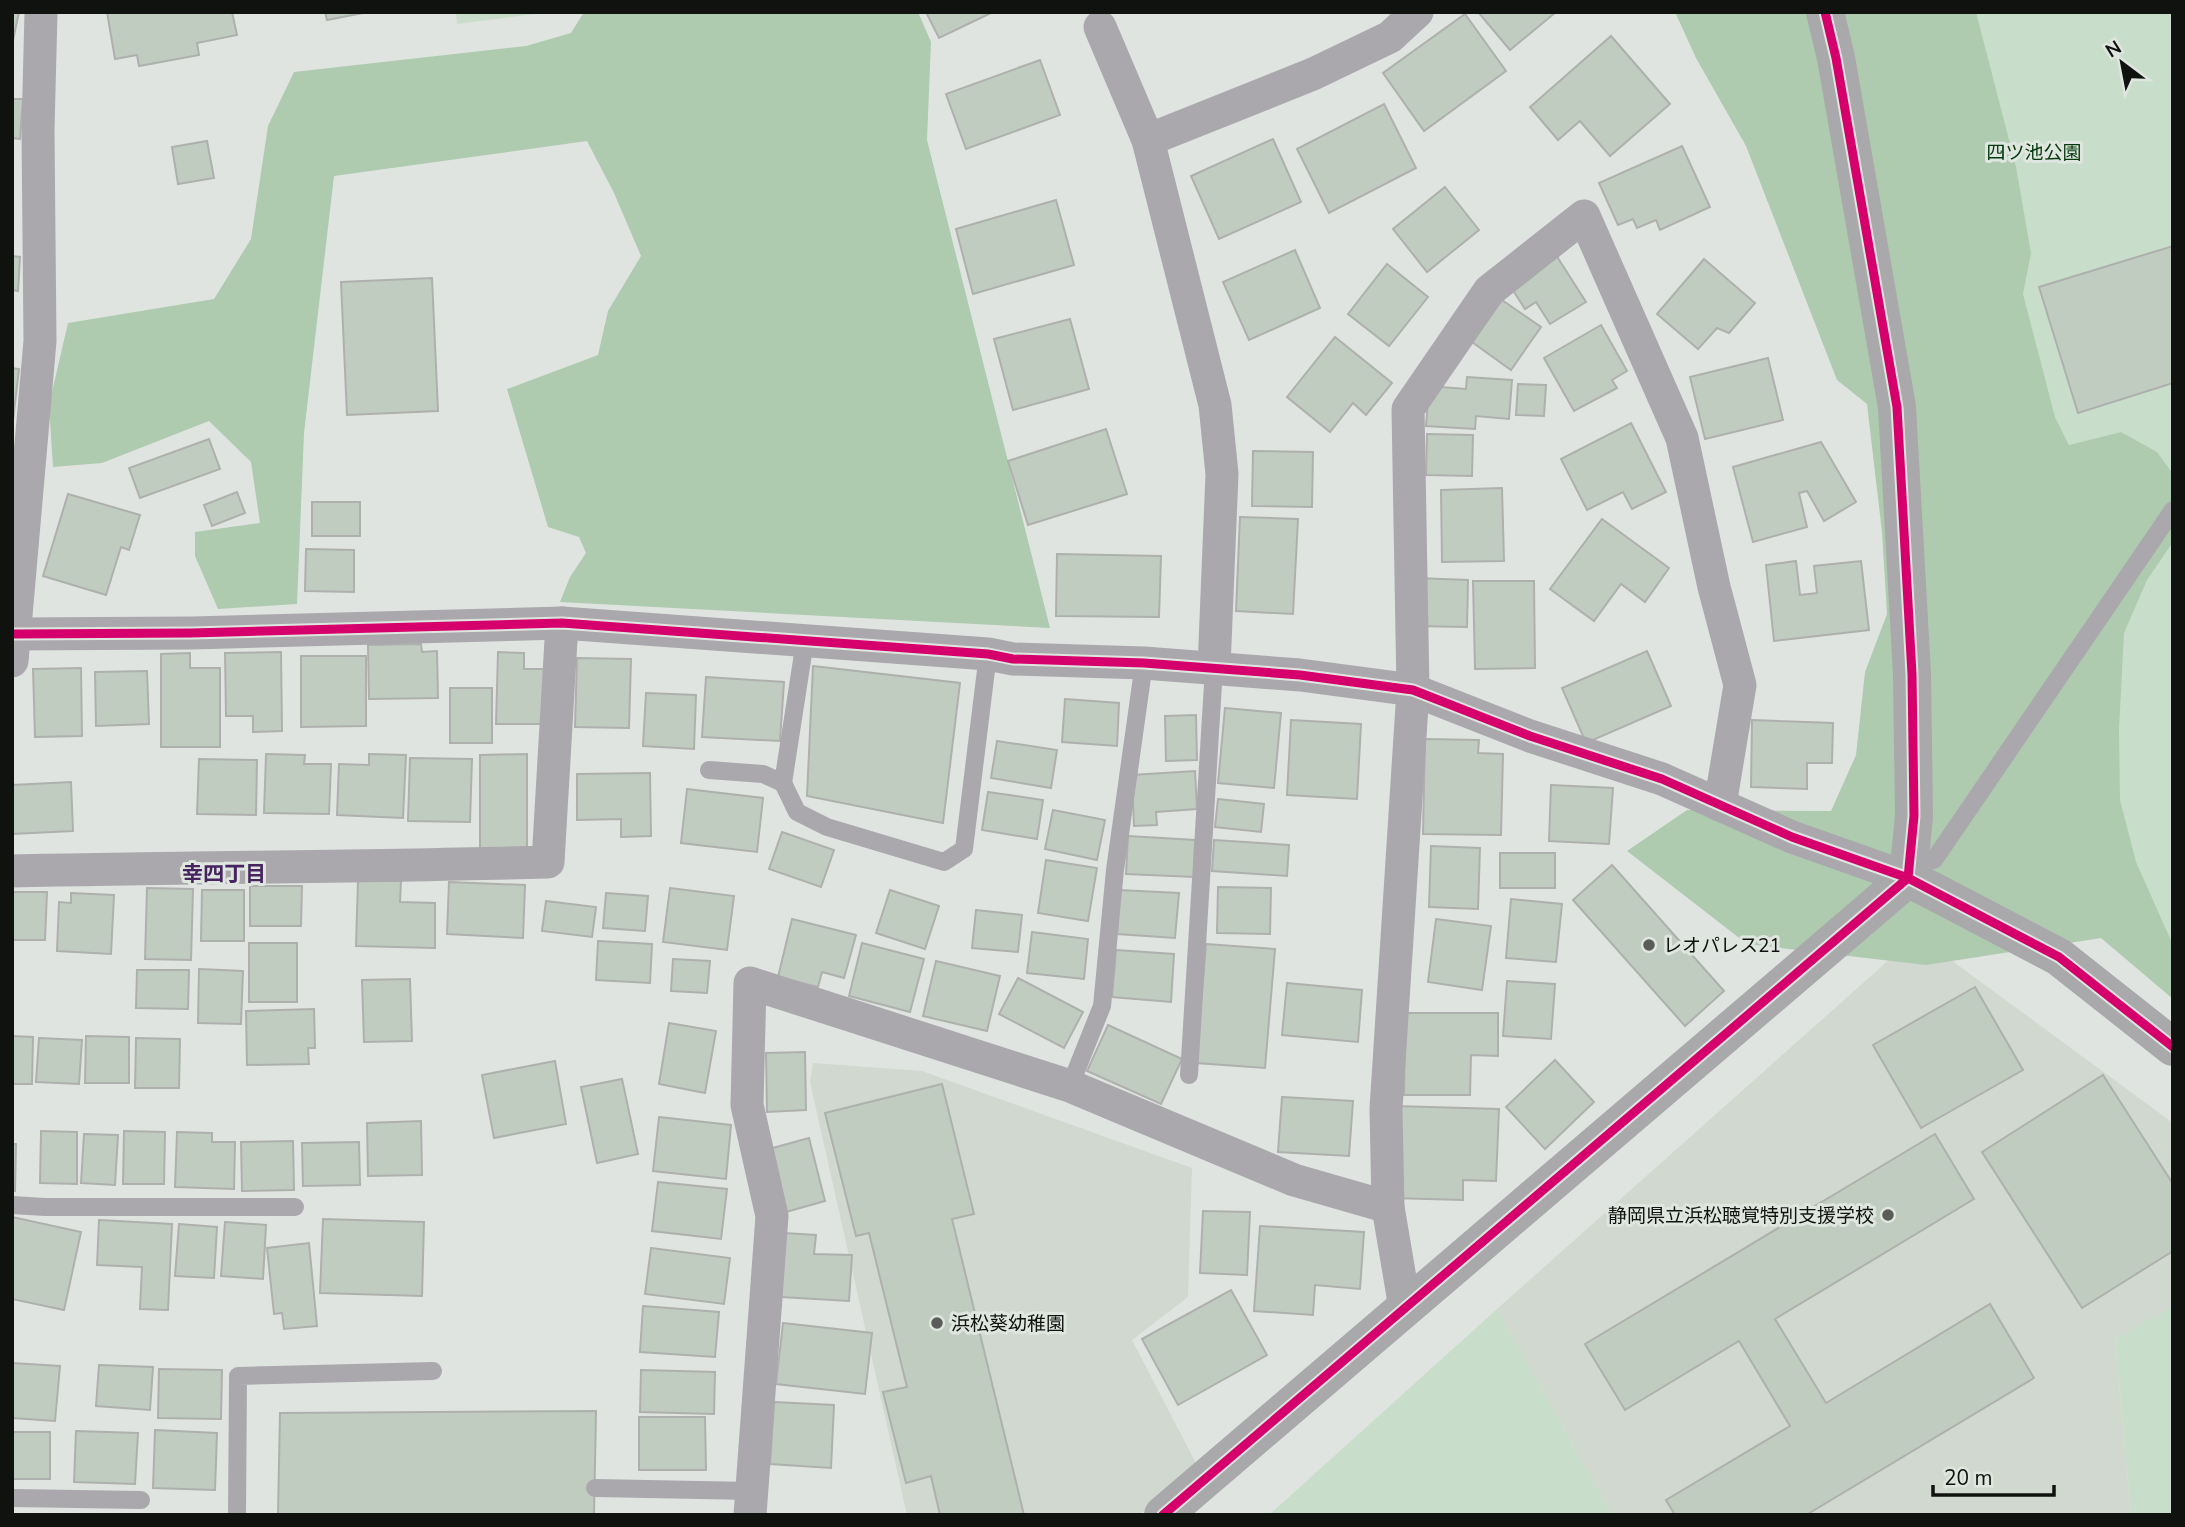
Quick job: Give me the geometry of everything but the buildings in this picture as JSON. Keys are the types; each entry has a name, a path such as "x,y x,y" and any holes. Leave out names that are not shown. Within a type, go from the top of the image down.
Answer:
{"street":[{"path":"41,12 38,130 13,643 192,634 562,623 988,653 1013,659 1214,668 1300,675 1413,690 1530,736 1662,779 1792,837 1921,869 2059,957 2173,1047"},
{"path":"1148,140 1314,74 1390,37 1417,12"},
{"path":"1825,12 1836,58 1897,407 1913,674 1914,816 1921,869"},
{"path":"1100,27 1148,140 1215,405 1222,474 1214,668"},
{"path":"1403,1311 1403,1296 1388,1207 1386,1109 1413,690 1408,409 1489,291 1584,216 1682,439 1714,587 1740,685 1720,805"},
{"path":"12,871 340,868 548,862 562,623"},
{"path":"1163,1515 1921,869"},
{"path":"751,1503 772,1216 747,1105 750,983 1070,1086 1294,1180 1388,1207"}],"lane":[{"path":"1921,869 2173,510"},
{"path":"806,641 783,783 797,812 827,827 944,862 964,849 988,653"},
{"path":"1070,1086 1102,1006 1115,870 1144,663"},
{"path":"1189,1075 1214,668"},
{"path":"709,769 763,774 783,783"},
{"path":"12,1205 295,1207"},
{"path":"237,1515 238,1376 433,1371"},
{"path":"595,1488 751,1503"},
{"path":"12,1498 141,1500"}],"shaded area":[{"name":"静岡県立浜松聴覚特別支援学校","path":"1917,935 2173,1123 2173,1306 2115,1339 2131,1515 1612,1515 1497,1309"},
{"path":"813,1063 922,1071 1192,1168 1188,1297 1132,1340 1198,1467 1139,1515 907,1515 810,1082"}],"green space":[{"path":"456,12 551,12 457,24"},
{"path":"584,12 918,12 931,42 927,140 1050,628 560,602 570,577 586,553 579,537 548,527 507,389 598,355 608,311 641,256 614,193 587,141 334,176 304,433 297,604 218,609 195,556 195,532 260,523 251,462 209,421 102,463 53,467 49,405 68,323 214,299 251,239 268,126 294,72 526,46 571,33"},
{"path":"1675,12 1976,12 2016,167 2031,253 2023,294 2055,417 2069,445 2121,432 2157,452 2173,474 2173,542 2147,580 2124,633 2119,729 2120,800 2136,862 2173,945 2173,999 2101,938 1926,965 1747,944 1627,851 1687,810 1831,811 1856,755 1865,672 1887,614 1882,532 1867,404 1837,380 1746,146 1696,58"},
{"name":"四ツ池公園","path":"1866,12 2173,12 2173,999"},
{"path":"2173,1306 2173,1515 2131,1515 2115,1339"},
{"path":"1497,1309 1612,1515 1269,1515"}],"cycle path":[{"path":"1163,1515 1908,878 1914,816 1912,674 1897,407 1836,58 1825,12"},
{"path":"12,634 192,633 562,623 988,654 1013,659 1144,663 1300,675 1413,690 1530,736 1662,779 1792,837 1908,878 2059,957 2173,1047"}],"place":[{"name":"レオパレス21","path":"1649,945"},
{"name":"静岡県立浜松聴覚特別支援学校","path":"1888,1215"},
{"name":"浜松葵幼稚園","path":"937,1323"}],"district":[{"name":"幸四丁目","path":"224,874"}]}
